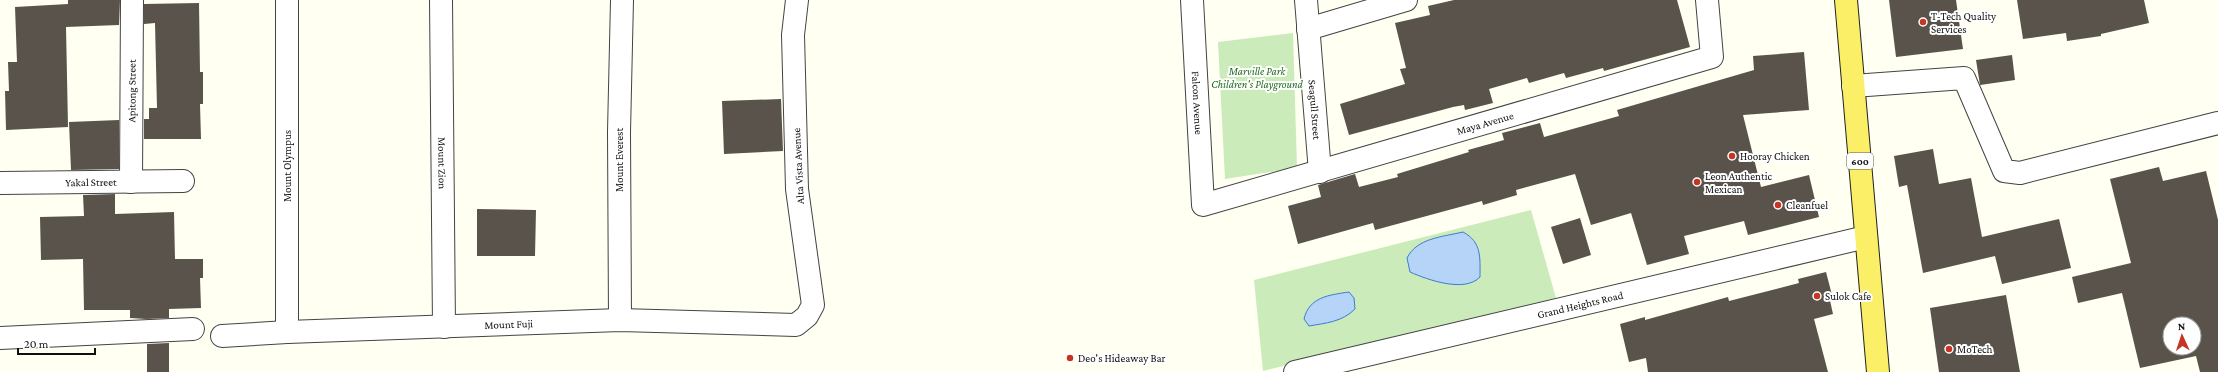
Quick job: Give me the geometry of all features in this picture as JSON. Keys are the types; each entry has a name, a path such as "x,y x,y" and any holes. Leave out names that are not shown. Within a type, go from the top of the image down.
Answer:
{"main road":[{"name":"600","path":"1846,0 1878,372"}],"street":[{"name":"Apitong Street","path":"131,182 132,0"},
{"name":"Mount Olympus","path":"287,0 287,332"},
{"name":"Mount Zion","path":"441,0 444,327"},
{"name":"Mount Everest","path":"620,320 619,132 622,0"},
{"name":"Alta Vista Avenue","path":"796,325 807,316 813,305 797,189 793,35 797,0"},
{"name":"Falcon Avenue","path":"1192,0 1203,206"},
{"name":"Seagull Street","path":"1306,0 1320,172"},
{"path":"1308,29 1406,0"},
{"name":"Maya Avenue","path":"1203,206 1712,57 1707,0"},
{"path":"1853,86 1964,78 2004,171 2020,173 2218,123"},
{"name":"Yakal Street","path":"0,183 183,181"},
{"name":"Grand Heights Road","path":"1295,372 1866,236"},
{"name":"Mount Fuji","path":"222,336 287,332 620,320 796,325"},
{"path":"0,338 193,329"}],"green space":[{"name":"Marville Park Children's Playground","path":"1293,33 1297,168 1225,179 1218,42"},
{"path":"1531,210 1556,298 1263,371 1254,280"}],"water":[{"path":"1463,232 1474,241 1479,251 1480,277 1473,282 1456,285 1446,284 1410,272 1407,258 1411,251 1417,246 1431,239"},
{"path":"1349,292 1354,298 1355,309 1345,317 1328,323 1309,326 1304,319 1310,306 1321,298"}],"building":[{"path":"68,0 120,0 119,25 66,27 68,127 6,130 5,91 9,91 8,62 17,62 15,7 68,4"},
{"path":"1454,0 1677,0 1690,47 1604,71 1603,68 1566,78 1564,73 1529,83 1527,78 1489,89 1493,103 1465,110 1464,105 1453,107 1349,135 1340,104 1405,84 1400,69 1406,68 1395,23 1430,15 1428,6"},
{"path":"1889,0 1956,0 1963,49 1896,57"},
{"path":"2017,0 2144,0 2149,23 2101,34 2101,36 2067,41 2066,33 2023,39"},
{"path":"199,3 200,72 203,72 203,104 200,104 201,139 144,139 144,119 149,119 149,108 157,108 155,23 144,24 144,4"},
{"path":"1804,52 1809,110 1743,115 1761,187 1809,175 1819,217 1748,235 1744,221 1684,236 1689,254 1647,265 1631,213 1591,225 1575,174 1516,190 1517,195 1483,205 1482,201 1375,230 1373,223 1298,244 1288,206 1321,197 1318,185 1355,174 1359,187 1398,177 1397,174 1469,152 1468,150 1504,140 1502,133 1540,123 1544,137 1619,116 1617,110 1754,70 1753,56"},
{"path":"2012,55 2015,80 1980,85 1976,60"},
{"path":"781,99 783,151 724,154 722,101"},
{"path":"119,120 119,169 71,170 69,122"},
{"path":"1933,149 1939,184 1971,178 1982,237 2059,219 2071,268 2002,284 1995,256 1923,273 1907,185 1899,187 1894,156"},
{"path":"2159,167 2163,181 2206,171 2218,220 2218,372 2200,372 2196,356 2140,368 2122,293 2078,303 2072,277 2131,263 2110,179"},
{"path":"115,194 115,214 174,212 175,259 203,259 203,278 200,278 201,308 169,309 169,318 146,319 130,318 130,310 84,310 83,259 41,260 40,217 84,216 83,195"},
{"path":"477,209 536,210 535,256 477,256"},
{"path":"1580,218 1591,255 1563,264 1551,227"},
{"path":"1826,272 1832,295 1829,296 1833,314 1814,319 1828,372 1648,372 1646,358 1629,362 1620,324 1645,317 1645,320 1728,297 1729,301 1799,283 1798,279"},
{"path":"2006,295 2020,372 1939,372 1930,308"},
{"path":"169,343 169,372 147,372 147,344"}],"place":[{"name":"T-Tech Quality Services","path":"1923,22"},
{"name":"Hooray Chicken","path":"1732,156"},
{"name":"Leon Authentic Mexican","path":"1697,182"},
{"name":"Cleanfuel","path":"1778,205"},
{"name":"Sulok Cafe","path":"1817,296"},
{"name":"MoTech","path":"1949,349"},
{"name":"Deo's Hideaway Bar","path":"1070,358"}]}
